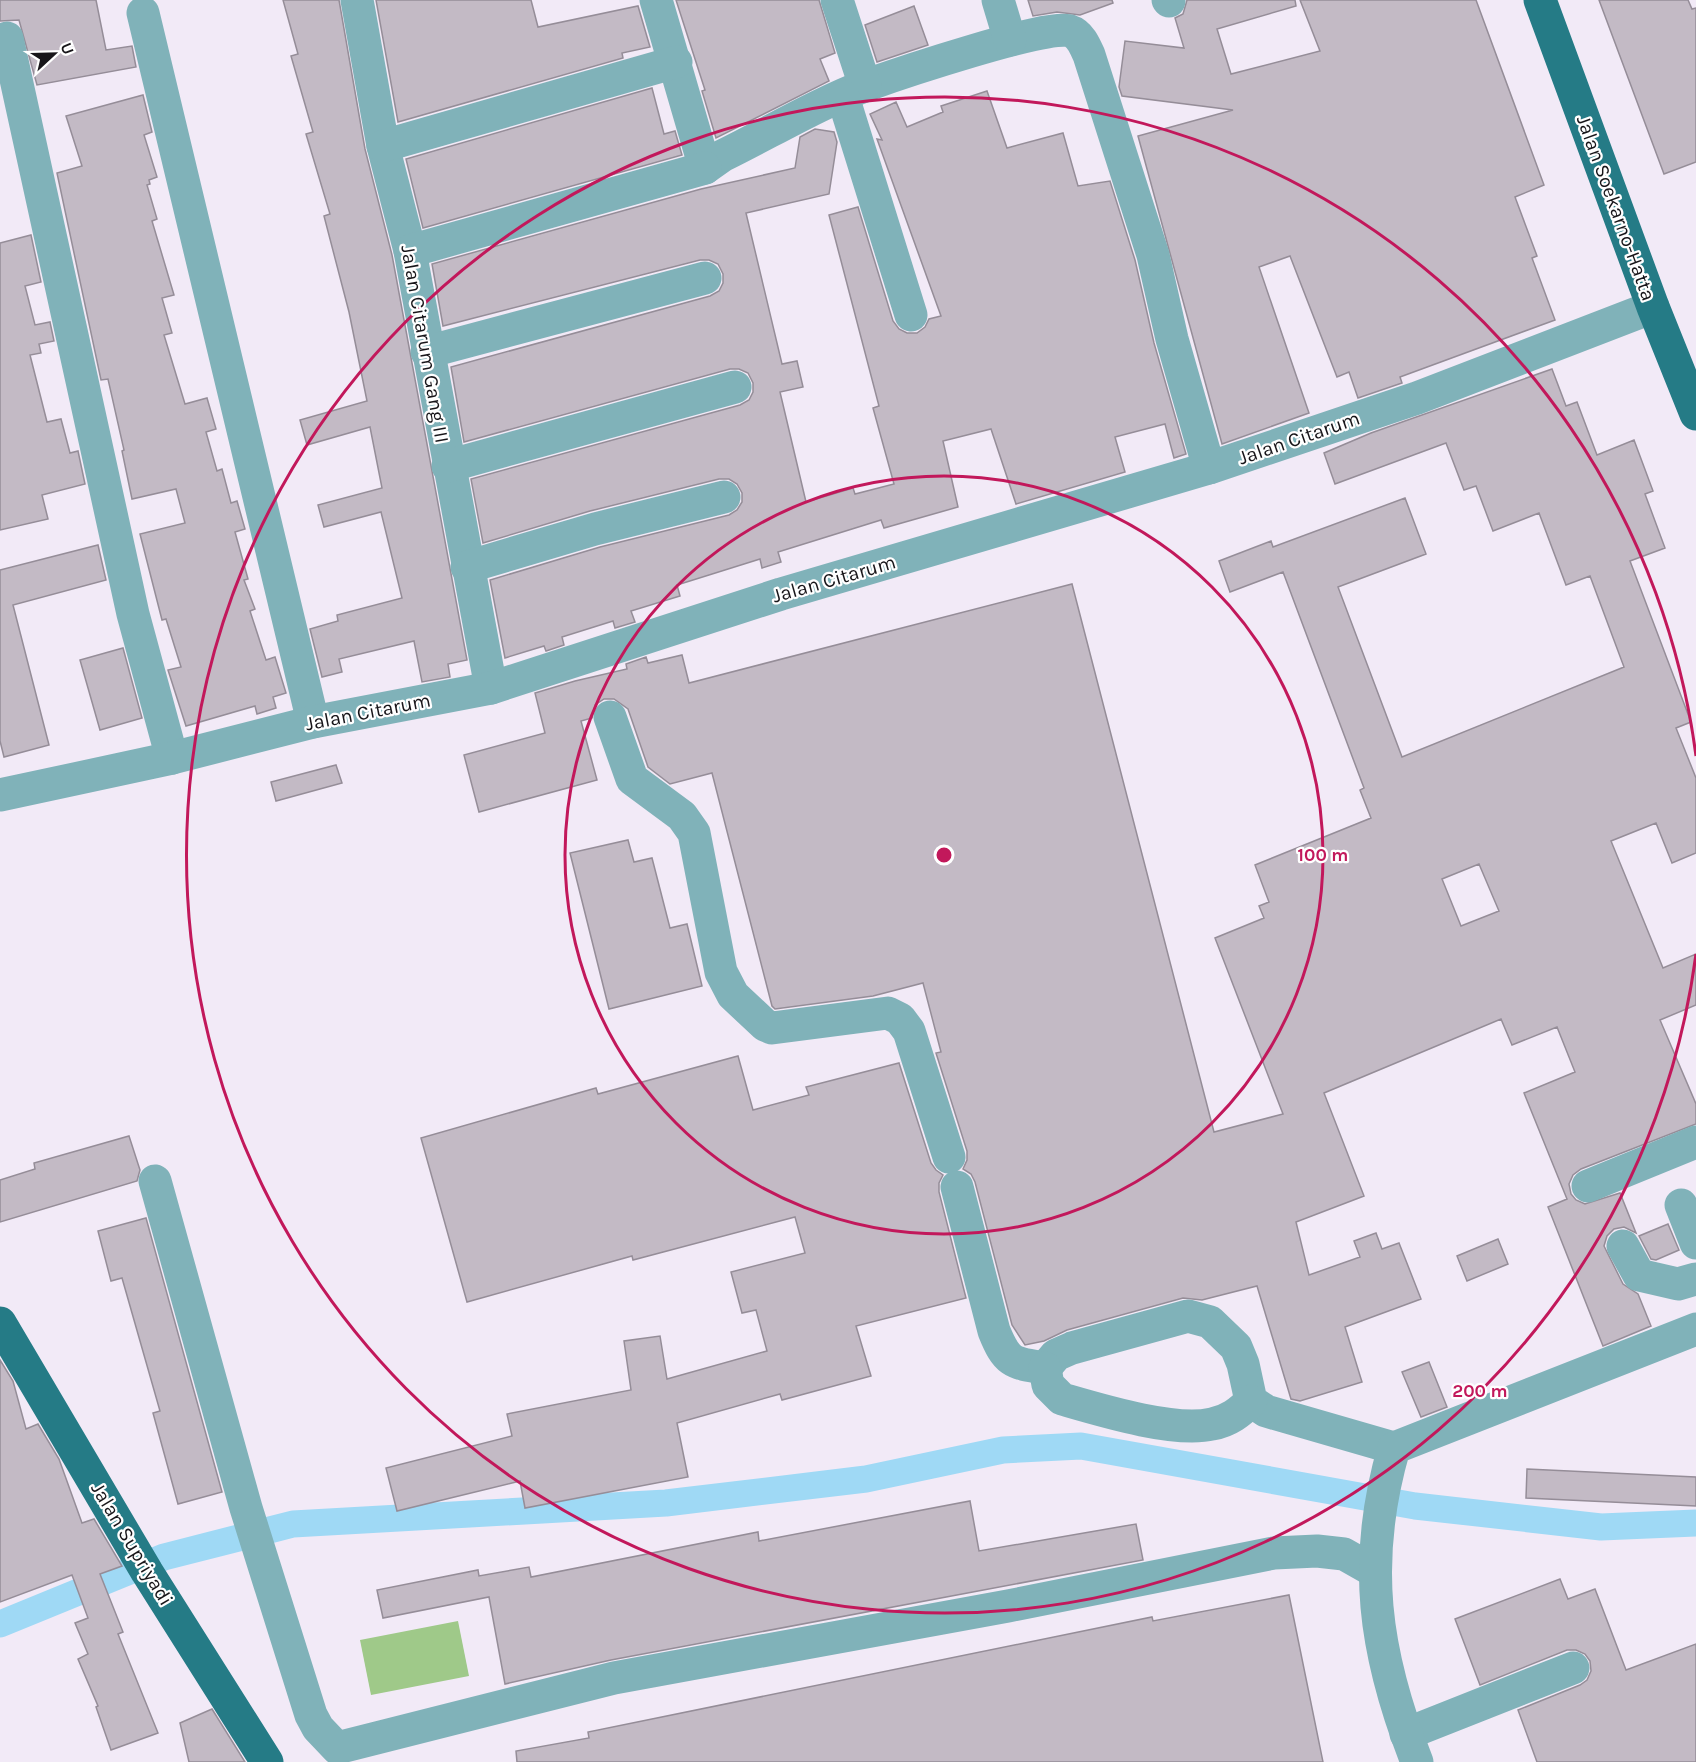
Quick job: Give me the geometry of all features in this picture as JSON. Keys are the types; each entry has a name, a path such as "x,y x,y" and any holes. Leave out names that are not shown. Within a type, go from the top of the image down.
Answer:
{"main road":[{"name":"Jalan Soekarno-Hatta","path":"1540,0 1653,307 1696,414"},
{"name":"Jalan Supriyadi","path":"0,1323 147,1572 267,1762"}],"street":[{"name":"Jalan Citarum Gang III","path":"357,0 383,146 410,251 448,466 491,688"},
{"path":"656,0 676,62 705,168"},
{"path":"837,0 854,91 911,315"},
{"path":"998,0 1010,40"},
{"path":"143,13 313,722"},
{"path":"410,251 705,168 722,156 854,91 1010,40 1058,29 1071,31 1082,39 1089,55 1153,255 1172,339 1203,437 1209,468"},
{"path":"7,38 8,79 133,614 171,758"},
{"path":"383,146 676,62"},
{"path":"427,352 705,278"},
{"name":"Jalan Citarum","path":"0,795 171,758 313,722 491,688 781,594 1209,468 1418,398 1653,307"},
{"path":"448,466 735,387"},
{"path":"467,567 595,530 724,497"},
{"path":"610,717 632,779 682,816 694,833 721,972 733,995 765,1025 772,1028 888,1013 900,1019 909,1031 953,1172 994,1331 1003,1353 1015,1364 1045,1368"},
{"path":"1588,1186 1696,1142"},
{"path":"155,1181 246,1508 311,1715 318,1728 337,1748 614,1678 1008,1606 1274,1553 1344,1554 1374,1563"},
{"path":"1681,1205 1696,1243"},
{"path":"1623,1246 1639,1275 1678,1284 1696,1279"},
{"path":"1045,1368 1056,1355 1072,1348 1188,1316 1210,1322 1236,1347 1243,1364 1251,1401 1266,1411 1390,1461 1696,1329"},
{"path":"1045,1368 1048,1385 1062,1399 1179,1426 1213,1424 1236,1415 1251,1401"},
{"path":"1390,1461 1374,1563 1378,1620 1412,1748 1573,1668"}],"green space":[{"path":"458,1621 469,1676 371,1695 360,1640"}],"building":[{"path":"0,0 96,0 106,50 132,46 136,67 37,85 19,20 0,21"},
{"path":"283,0 339,0 365,149 392,255 467,660 448,664 450,677 422,682 414,641 339,659 342,672 322,677 310,629 338,621 337,615 402,598 381,512 324,527 318,505 382,488 370,427 307,445 300,420 367,401 349,312 324,216 330,214 306,134 313,132 291,56 298,54"},
{"path":"376,0 531,0 538,27 638,6 650,47 622,53 623,58 398,122"},
{"path":"676,0 819,0 835,53 820,59 829,81 716,138 702,91 705,90"},
{"path":"1028,0 1112,0 1113,3 1080,15 1057,12 1033,16"},
{"path":"1187,0 1295,0 1296,6 1217,29 1231,74 1320,51 1300,0 1476,0 1544,185 1515,197 1537,256 1532,258 1555,320 1400,377 1402,383 1358,398 1349,372 1337,377 1290,256 1259,267 1309,413 1222,444 1138,136 1233,110 1122,96 1119,87 1125,41 1184,48 1175,18 1183,14"},
{"path":"1599,0 1688,0 1692,9 1696,8 1696,162 1664,174"},
{"path":"914,6 928,45 877,62 865,25"},
{"path":"652,88 664,134 675,131 682,155 423,228 406,159"},
{"path":"987,91 1007,148 1063,133 1078,186 1110,181 1135,260 1154,343 1186,454 1174,458 1165,424 1115,437 1125,472 1016,504 991,429 943,441 958,507 884,528 881,520 778,552 781,562 762,568 760,559 677,585 680,596 631,611 635,622 615,628 613,621 562,637 564,645 546,651 544,646 505,658 490,580 600,547 729,515 737,510 742,502 742,493 737,484 729,479 719,479 590,511 483,543 471,479 740,405 749,400 753,392 753,383 748,373 739,369 730,369 464,442 451,367 710,296 719,291 723,283 723,274 718,264 709,260 700,260 443,326 432,264 701,189 795,168 800,137 815,129 834,132 837,142 829,194 746,213 782,364 797,361 803,387 780,392 806,502 853,488 855,494 894,484 873,408 879,406 829,215 858,207 893,321 899,329 907,333 917,333 925,327 929,319 941,316 877,139 882,140 870,114 896,102 907,127 943,112 941,106"},
{"path":"143,95 152,132 144,135 157,177 149,180 150,184 147,185 157,219 152,221 174,295 162,298 172,333 164,335 185,404 207,398 216,429 206,432 217,471 222,469 231,503 237,501 245,529 235,532 248,579 244,580 255,609 250,611 266,660 275,657 286,693 273,697 276,708 257,714 255,706 186,726 168,670 181,667 166,619 162,620 140,534 185,523 176,489 132,499 108,379 101,380 57,173 82,166 66,116"},
{"path":"31,235 41,282 25,286 35,325 50,322 54,341 39,344 41,353 30,355 47,422 61,419 70,453 78,451 85,484 42,495 48,519 0,530 0,243"},
{"path":"1552,369 1566,406 1577,402 1597,455 1634,440 1653,491 1645,494 1665,548 1630,561 1691,722 1676,728 1696,778 1696,853 1672,863 1656,823 1611,841 1663,968 1696,954 1696,1005 1660,1020 1696,1104 1696,1124 1581,1169 1573,1175 1569,1184 1571,1194 1576,1200 1585,1204 1620,1193 1636,1233 1624,1227 1614,1229 1607,1236 1604,1246 1623,1284 1638,1294 1651,1326 1603,1346 1548,1207 1567,1199 1524,1093 1575,1072 1557,1027 1512,1045 1501,1019 1324,1093 1364,1196 1296,1222 1309,1275 1360,1257 1354,1241 1376,1233 1382,1249 1399,1243 1421,1299 1345,1327 1362,1382 1300,1401 1291,1399 1257,1286 1202,1300 1183,1298 1067,1330 1044,1341 1025,1345 1012,1325 975,1182 971,1174 963,1169 967,1160 967,1151 936,1053 941,1052 923,983 873,996 775,1009 772,1006 712,773 670,784 648,767 628,709 614,699 604,699 595,705 592,718 581,721 597,780 479,812 464,755 545,733 535,693 627,669 626,664 646,657 648,663 682,655 689,683 1072,584 1214,1132 1283,1114 1215,938 1264,918 1259,906 1269,902 1255,865 1371,818 1360,790 1364,788 1283,572 1230,592 1219,561 1271,541 1273,547 1405,498 1426,554 1338,587 1402,757 1624,667 1590,576 1566,585 1539,513 1493,531 1476,486 1464,490 1446,443 1335,484 1324,453 1371,433","holes":["1479,864 1499,911 1461,926 1442,879"]},
{"path":"98,545 106,580 13,605 49,745 4,757 0,741 0,570"},
{"path":"123,648 142,718 100,730 80,660"},
{"path":"336,765 342,783 276,801 271,782"},
{"path":"628,840 634,862 652,858 670,928 687,924 702,986 609,1009 570,853"},
{"path":"738,1056 753,1110 809,1095 806,1087 899,1063 931,1163 943,1175 939,1183 939,1192 966,1298 856,1326 871,1376 782,1400 780,1394 677,1423 688,1477 525,1508 520,1481 397,1511 386,1468 512,1436 507,1414 631,1390 624,1341 660,1336 667,1379 767,1351 756,1310 742,1313 731,1272 805,1253 795,1217 633,1260 632,1256 467,1302 421,1138 596,1088 598,1094"},
{"path":"129,1136 140,1170 137,1181 0,1222 0,1180 35,1169 34,1163"},
{"path":"146,1218 222,1492 178,1504 153,1413 160,1411 122,1278 111,1281 98,1231"},
{"path":"1668,1224 1679,1250 1656,1260 1651,1259 1639,1236"},
{"path":"1498,1239 1508,1264 1467,1281 1457,1256"},
{"path":"0,1360 13,1381 26,1429 38,1424 59,1459 82,1523 94,1519 122,1566 100,1574 123,1632 118,1634 158,1733 111,1750 96,1707 98,1706 78,1659 88,1654 75,1623 88,1618 72,1575 0,1602"},
{"path":"1429,1362 1447,1407 1421,1417 1402,1372"},
{"path":"1527,1469 1696,1477 1696,1506 1526,1498"},
{"path":"970,1501 979,1551 1136,1524 1143,1560 611,1660 505,1684 489,1597 383,1618 377,1590 478,1570 479,1576 529,1567 531,1577 758,1532 759,1541"},
{"path":"1560,1579 1568,1599 1595,1589 1626,1670 1696,1644 1696,1762 1537,1762 1518,1710 1580,1685 1587,1680 1591,1671 1590,1661 1585,1654 1576,1650 1567,1650 1480,1685 1455,1619"},
{"path":"1289,1595 1323,1762 517,1762 516,1751 589,1738 588,1732 1152,1617 1153,1621"},
{"path":"212,1709 245,1762 189,1762 180,1723"}],"waterway":[{"path":"0,1624 164,1557 293,1524 666,1503 866,1479 1003,1450 1081,1446 1415,1506 1601,1527 1696,1523"}]}
